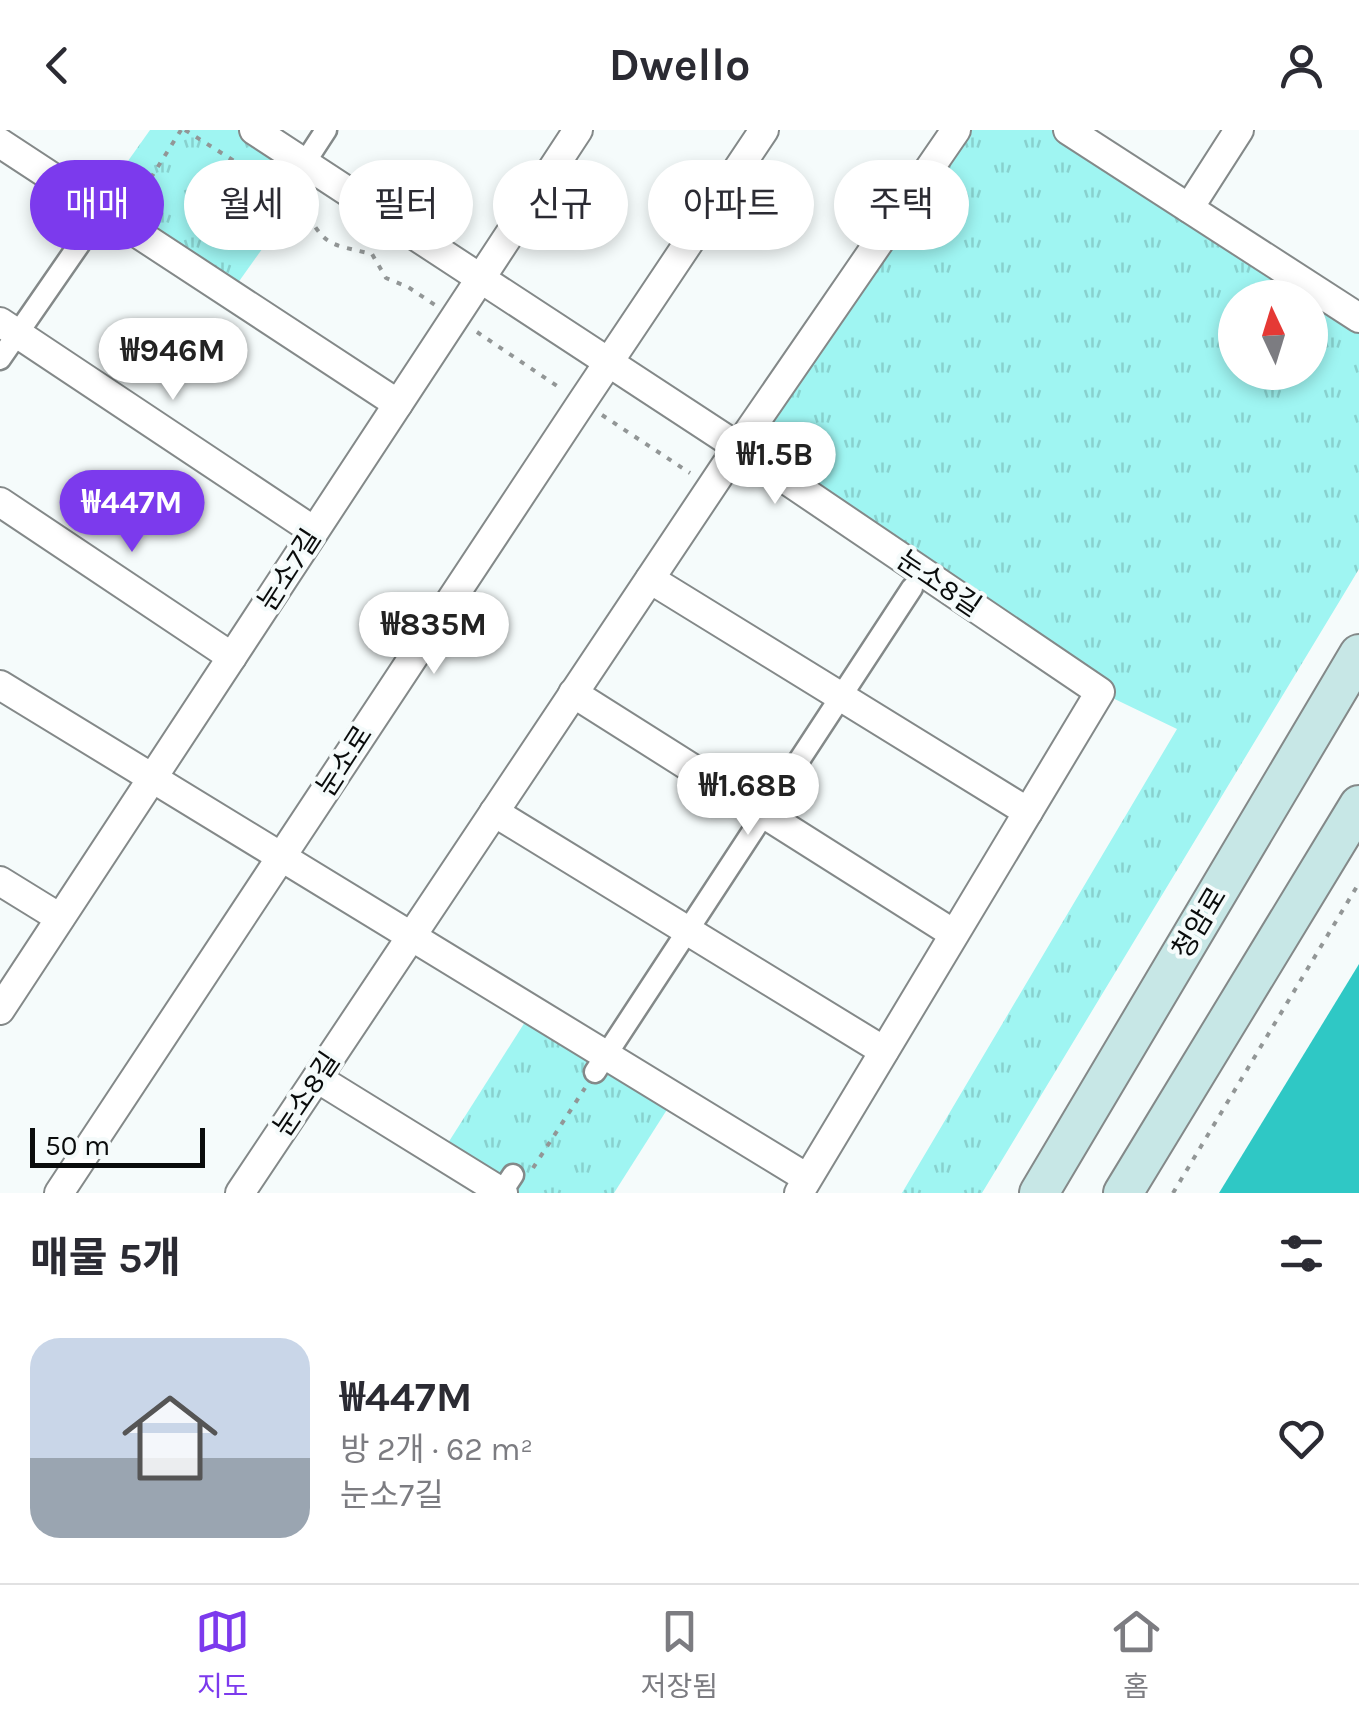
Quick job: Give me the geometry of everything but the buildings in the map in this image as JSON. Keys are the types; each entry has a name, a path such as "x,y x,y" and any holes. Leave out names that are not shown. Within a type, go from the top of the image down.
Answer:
{"main road":[{"name":"청암로","path":"1040,1193 1359,654"},
{"path":"1123,1193 1359,806"}],"street":[{"path":"254,130 299,160"},
{"path":"306,160 326,130"},
{"name":"눈소로","path":"59,1193 764,130"},
{"path":"319,173 738,447 956,130"},
{"path":"1068,130 1359,318"},
{"path":"1189,208 1239,130"},
{"name":"눈소7길","path":"0,1010 572,132"},
{"path":"0,143 30,160"},
{"path":"164,243 398,404"},
{"path":"0,359 9,328 71,250"},
{"path":"9,328 314,531"},
{"name":"눈소8길","path":"240,1193 738,447 1100,692 803,1186"},
{"path":"0,502 232,657"},
{"path":"650,579 1028,812"},
{"path":"601,1064 912,588"},
{"path":"0,685 411,936 601,1064 803,1186"},
{"path":"574,693 954,934"},
{"path":"494,812 884,1051"},
{"path":"0,882 60,918"},
{"path":"317,1078 505,1188"}],"path":[{"path":"164,160 183,130 232,160"},
{"path":"319,235 337,246 372,254 386,278 408,287 695,477"},
{"path":"1173,1193 1359,883"},
{"path":"505,1188 524,1182 601,1064"}],"green space":[{"path":"150,130 253,130 299,160 184,160 184,250 261,250 230,294 163,250 164,160 129,160"},
{"path":"956,130 1068,130 1300,280 1218,280 1218,390 1328,390 1328,298 1359,318 1359,569 982,1193 902,1193 1177,729 1100,692 738,447 873,250 969,250 969,160 935,160"},
{"path":"532,1011 675,1097 614,1193 504,1193 441,1154"}],"shaded area":[{"path":"1359,964 1359,1193 1219,1193"}]}
